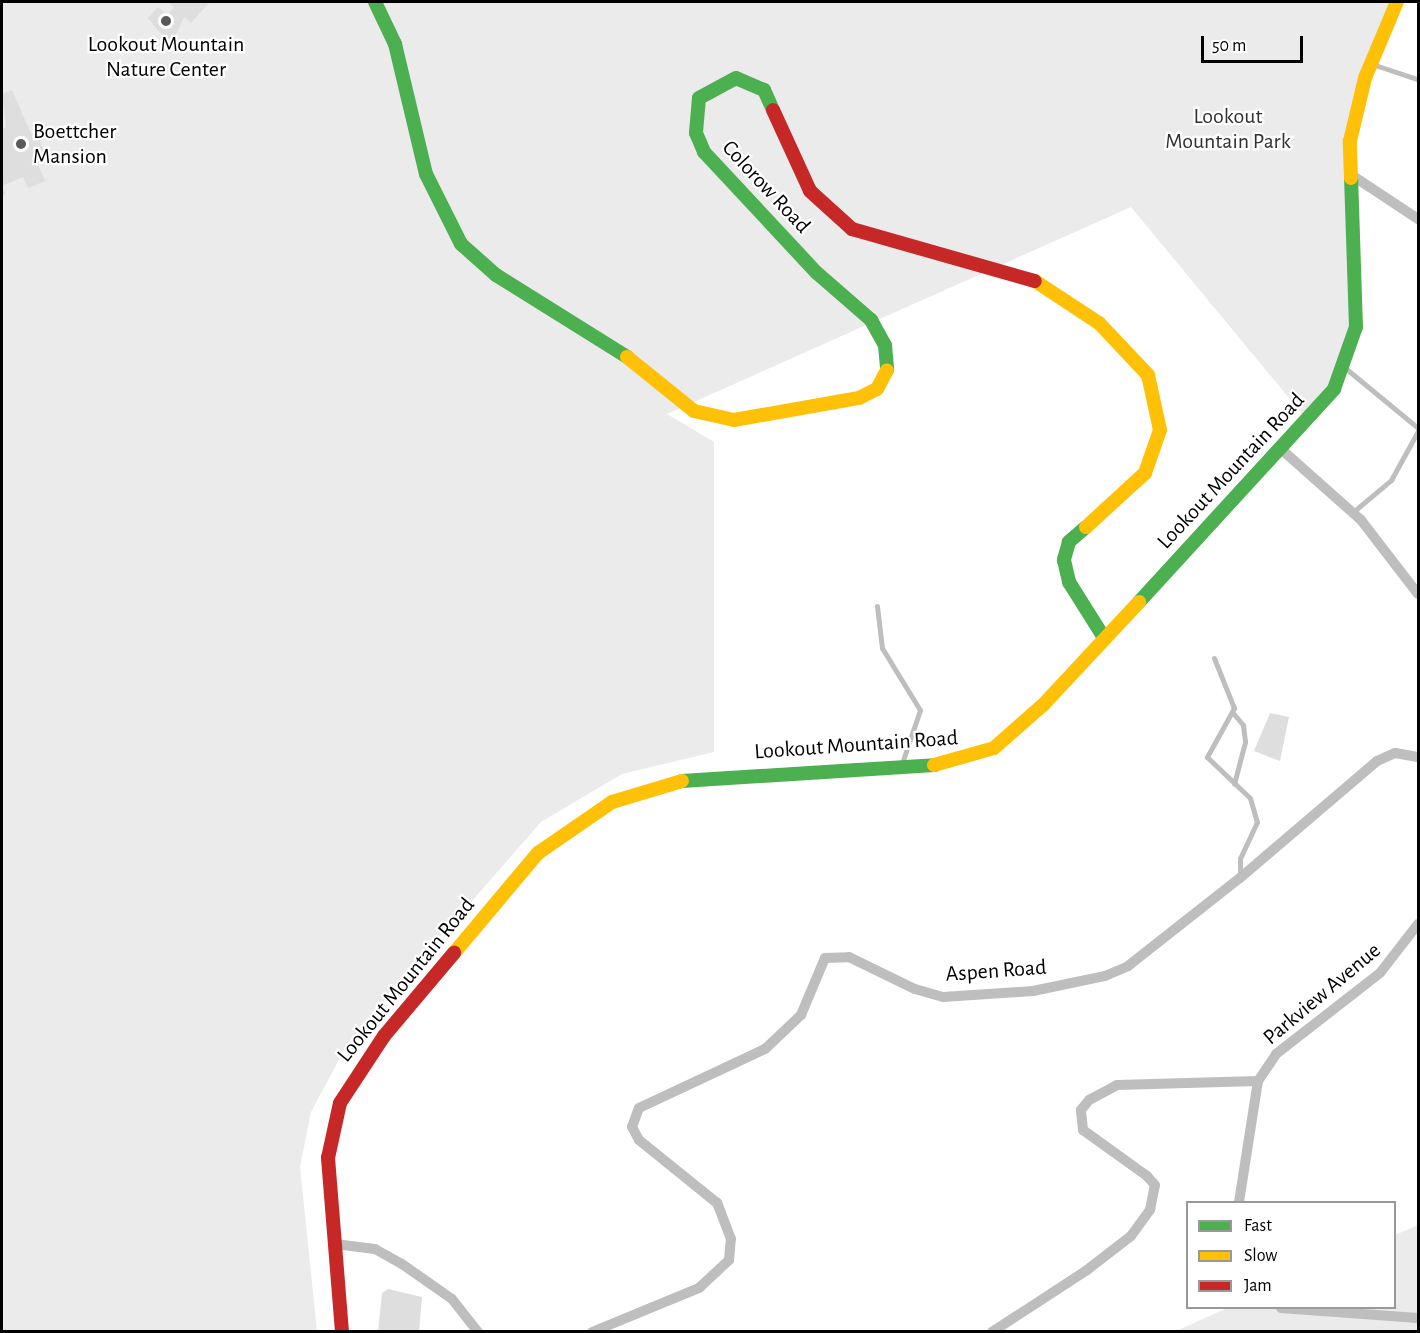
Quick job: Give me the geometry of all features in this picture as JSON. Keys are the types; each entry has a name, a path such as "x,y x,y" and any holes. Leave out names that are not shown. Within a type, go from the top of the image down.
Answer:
{"street":[{"name":"Colorow Road","path":"375,2 395,44 426,174 443,218 461,244 496,275 599,335 694,411 742,419 859,398 877,389 888,368 885,345 871,320 818,273 704,152 696,133 699,98 736,78 764,90 810,191 844,224 1027,276 1099,323 1148,375 1160,430 1145,473 1069,542 1064,560 1069,582 1103,636"},
{"name":"Lookout Mountain Road","path":"342,1332 328,1158 340,1103 384,1036 538,853 612,802 674,782 737,774 941,765 994,748 1043,705 1103,636 1313,418 1344,367 1356,327 1358,297 1350,141 1370,64 1396,2"},
{"path":"1350,174 1419,219"},
{"path":"1281,449 1353,512 1419,594"},
{"name":"Aspen Road","path":"592,1332 699,1288 729,1260 731,1239 717,1203 639,1140 632,1127 639,1107 765,1049 801,1015 825,958 849,957 915,989 944,997 1033,991 1128,966 1240,878 1377,761 1395,753 1419,757"},
{"name":"Parkview Avenue","path":"1239,1201 1258,1081 1276,1054 1380,973 1419,924"},
{"path":"993,1332 1087,1270 1131,1236 1150,1210 1155,1185 1148,1176 1083,1130 1082,1110 1089,1100 1118,1085 1258,1081"},
{"path":"335,1244 375,1249 402,1264 452,1299 478,1332"},
{"path":"1295,1309 1419,1318"}],"lane":[{"path":"1370,64 1417,79"},
{"path":"1344,367 1419,429 1391,480 1353,512"},
{"path":"877,606 882,648 920,710 901,767"},
{"path":"1214,658 1233,713 1243,725 1245,742 1234,784"},
{"path":"1233,713 1207,757 1250,798 1257,822 1240,858 1240,878"}],"green space":[{"name":"Lookout Mountain Park","path":"2,2 1395,2 1353,123 1352,325 1335,379 1308,421 1131,207 667,414 714,442 714,752 622,774 541,822 348,1043 311,1112 300,1167 317,1331 2,1332"},
{"path":"1418,1225 1418,1331 1174,1332 1225,1309 1396,1309 1396,1235"}],"building":[{"name":"Lookout Mountain Nature Center","path":"168,2 210,2 191,23 184,17 175,38 165,39 148,18 158,7 167,15 174,7"},
{"name":"Boettcher Mansion","path":"12,90 33,138 38,136 44,151 34,155 45,181 28,188 23,177 2,186 2,129 6,127 2,94"},
{"path":"1270,713 1289,717 1280,761 1254,751"},
{"path":"388,1289 422,1297 419,1332 378,1332 382,1293"}],"traffic: fast":[{"path":"375,2 395,44 426,174 461,244 496,275 627,357"},
{"path":"773,110 764,90 736,78 699,98 696,133 704,152 817,273 871,320 885,345 887,370"},
{"path":"1139,602 1334,389 1356,327 1351,178"},
{"path":"1086,527 1069,542 1064,560 1069,582 1103,636"},
{"path":"682,781 934,765"}],"traffic: slow":[{"path":"1351,178 1350,141 1365,78 1397,2"},
{"path":"1035,281 1099,323 1148,375 1160,430 1145,473 1086,527"},
{"path":"627,357 694,411 734,420 859,398 877,389 887,370"},
{"path":"934,765 994,748 1043,705 1139,602"},
{"path":"454,953 538,853 612,802 682,781"}],"traffic: jam":[{"path":"773,110 810,191 852,229 1035,281"},
{"path":"342,1332 328,1158 340,1103 384,1036 454,953"}],"place":[{"name":"Lookout Mountain Nature Center","path":"166,21"},
{"name":"Boettcher Mansion","path":"21,144"}]}
